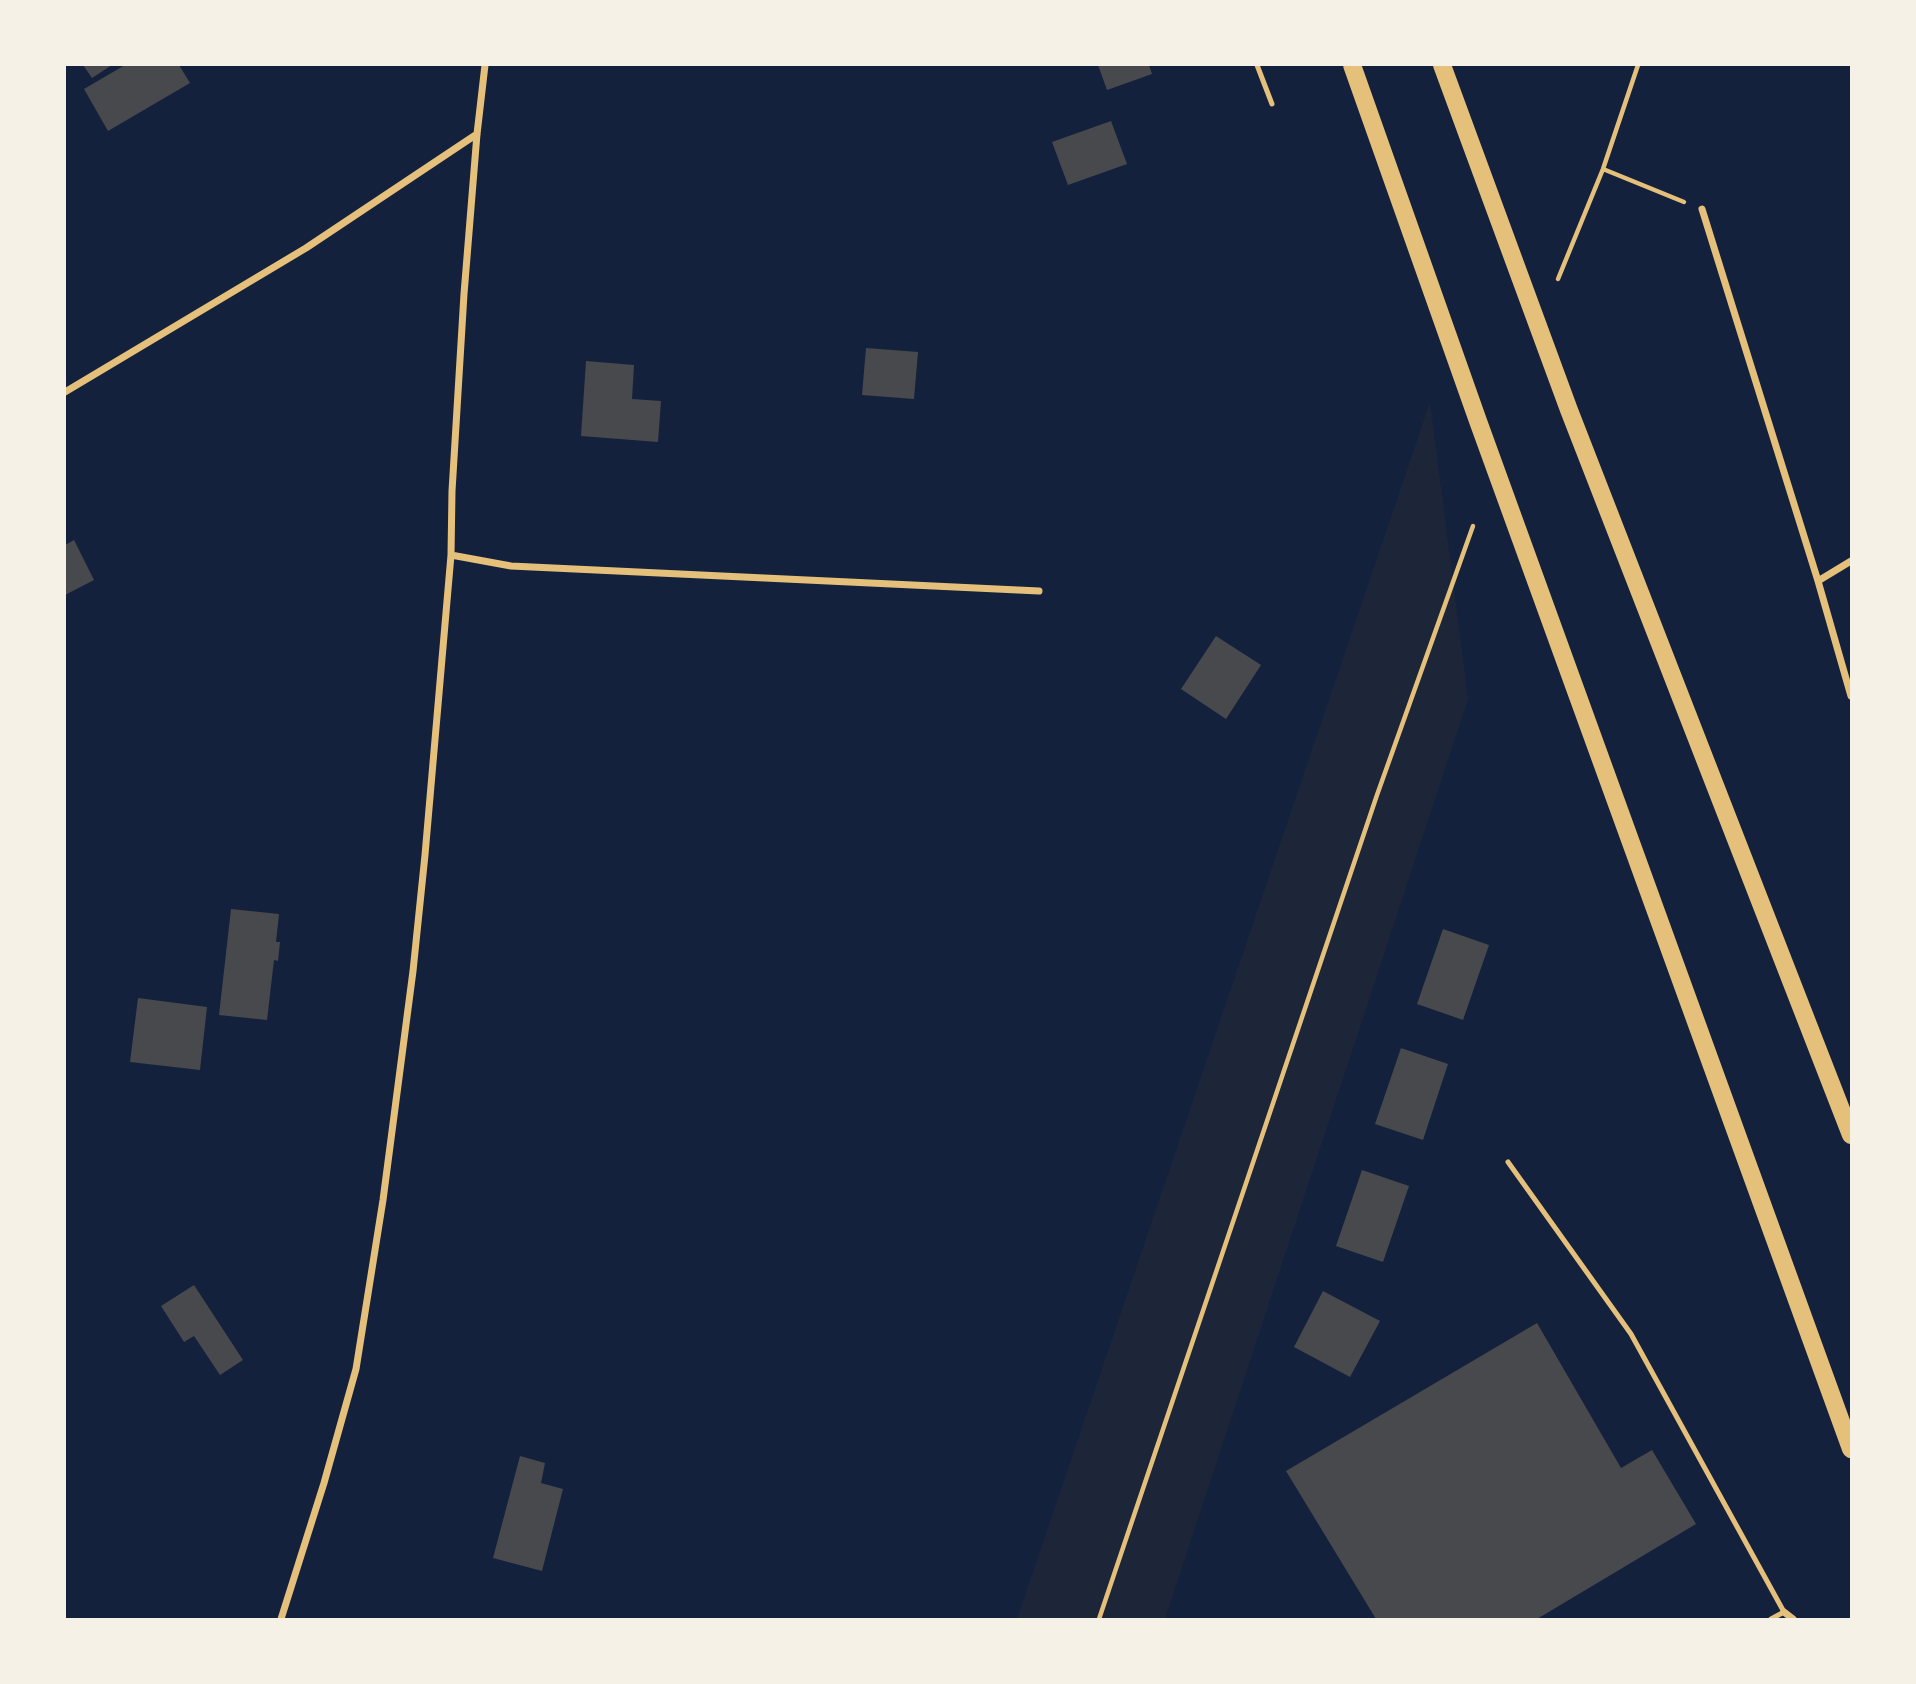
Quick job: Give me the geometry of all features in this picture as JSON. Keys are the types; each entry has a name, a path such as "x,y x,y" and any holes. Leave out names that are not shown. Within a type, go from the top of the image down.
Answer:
{"main road":[{"path":"1352,65 1478,421 1851,1449"},
{"path":"1442,65 1574,423 1851,1135"}],"street":[{"path":"281,1619 324,1483 356,1368 378,1234 413,971 451,555 452,491 460,373 477,134 485,65"},
{"path":"65,392 306,248 477,134"},
{"path":"1702,209 1851,696"},
{"path":"451,555 511,566 1039,591"},
{"path":"1818,581 1851,561"},
{"path":"1784,1612 1793,1619"}],"lane":[{"path":"1257,65 1272,104"},
{"path":"1508,1162 1631,1334 1784,1612 1770,1619"}],"path":[{"path":"1558,279 1603,169 1638,65"},
{"path":"1603,169 1702,209"},
{"path":"1099,1619 1377,794 1473,526"}],"shaded area":[{"path":"1430,402 1468,699 1165,1619 1017,1619"}],"building":[{"path":"83,65 112,65 92,78"},
{"path":"125,65 179,65 190,83 108,131 84,89"},
{"path":"1098,65 1149,65 1152,74 1107,90"},
{"path":"1111,121 1127,164 1068,185 1052,142"},
{"path":"866,348 918,352 914,399 862,395"},
{"path":"586,361 634,365 632,399 661,401 658,442 581,436"},
{"path":"74,540 94,580 65,595 65,545"},
{"path":"1216,636 1261,665 1226,719 1181,689"},
{"path":"231,909 279,914 276,942 280,942 278,961 274,960 267,1020 219,1015"},
{"path":"1443,929 1489,945 1463,1020 1417,1004"},
{"path":"138,998 207,1007 200,1070 130,1062"},
{"path":"1401,1048 1448,1064 1423,1140 1375,1124"},
{"path":"1362,1170 1409,1186 1383,1262 1336,1246"},
{"path":"194,1285 243,1360 220,1375 194,1336 184,1342 161,1306"},
{"path":"1323,1291 1380,1321 1350,1377 1294,1347"},
{"path":"1537,1323 1621,1468 1652,1450 1696,1524 1537,1619 1376,1619 1286,1471"},
{"path":"520,1456 545,1463 541,1483 563,1489 542,1571 493,1558"}]}
